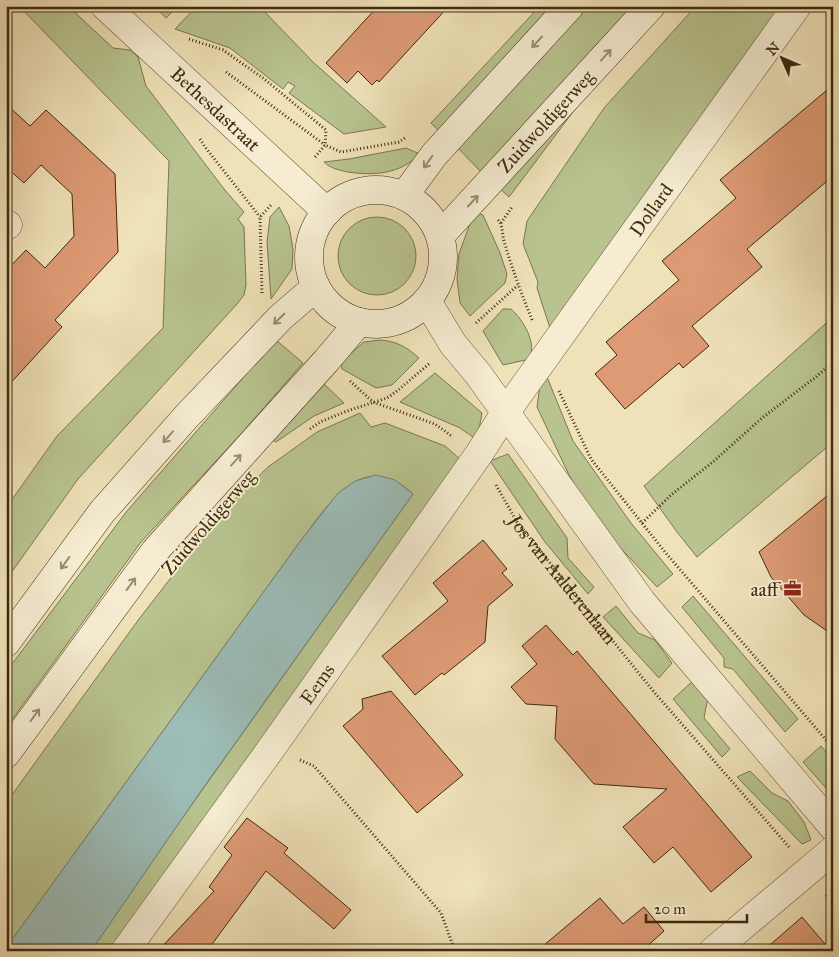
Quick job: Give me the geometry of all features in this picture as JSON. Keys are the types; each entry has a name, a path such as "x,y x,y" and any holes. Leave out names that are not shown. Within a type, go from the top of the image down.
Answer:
{"street":[{"name":"Bethesdastraat","path":"105,6 327,212"},
{"path":"404,196 434,154 570,6"},
{"name":"Zuidwoldigerweg","path":"440,236 651,6"},
{"name":"Dollard","path":"506,413 797,6"},
{"path":"384,191 404,196 421,208 432,220 440,236 443,253 442,270 436,286 427,301 412,313 396,322 377,324 358,322 341,315 326,302 316,287 310,269 310,248 316,228 327,212 344,199 363,192 384,191"},
{"path":"6,642 102,512 186,417 280,317 316,287"},
{"path":"427,301 453,344 478,374 642,602 833,828"},
{"name":"Zuidwoldigerweg","path":"6,754 155,551 326,361 358,322"},
{"name":"Eems","path":"125,951 273,746 506,413"},
{"path":"714,951 833,850"}],"path":[{"path":"185,38 222,50 263,78 326,130 325,146"},
{"path":"476,197 501,223 503,239 545,359 591,459 671,560 833,748"},
{"path":"304,433 320,422 387,398 453,344 518,285"},
{"name":"Jos van Aalderenlaan","path":"326,361 373,402 435,424 479,454 517,522 654,692 810,871 833,903"},
{"path":"642,523 671,495 762,418 833,362"},
{"path":"273,746 314,766 441,913 455,951"}],"green space":[{"path":"19,6 68,6 113,48 130,50 138,57 146,86 224,189 244,212 238,219 244,227 246,285 244,295 237,304 78,479 6,580 6,508 57,436 163,328 169,161"},
{"path":"154,6 178,6 166,18"},
{"path":"197,6 264,6 262,9 313,62 386,127 344,134 289,93 295,86 288,82 283,89 230,48 175,29"},
{"path":"540,6 558,6 440,132 431,123"},
{"path":"589,6 633,6 481,172 456,146"},
{"path":"660,6 668,6 582,100 509,197 498,187"},
{"path":"696,6 780,6 550,328 537,288 538,282 523,244 527,221 604,108"},
{"path":"406,148 420,154 404,166 387,172 368,174 348,172 329,166 324,162 349,159"},
{"path":"279,207 289,226 293,249 292,269 271,299 267,242 270,217"},
{"path":"474,212 483,215 507,274 505,283 470,316 460,303 457,279 459,254"},
{"path":"377,217 392,220 405,228 413,241 416,256 413,271 405,284 392,292 377,295 362,292 349,284 341,271 338,256 341,241 349,228 362,220"},
{"path":"503,309 511,309 528,332 531,345 530,359 503,365 483,331"},
{"path":"833,317 833,442 697,557 644,486"},
{"path":"276,340 303,363 241,434 141,542 6,728 6,672 127,511"},
{"path":"380,340 401,345 419,358 392,385 376,388 342,369 341,362 364,342"},
{"path":"435,373 482,413 477,440 460,428 400,402"},
{"path":"547,377 573,441 631,523 673,574 657,587 598,524 569,475 537,407 540,385"},
{"path":"324,384 344,403 314,416 276,442 271,439"},
{"path":"360,413 371,427 385,423 445,446 461,460 118,951 91,951 178,824 413,494 394,481 377,476 362,479 347,487 322,513 6,948 6,803 139,619 222,512 268,467 317,432"},
{"path":"508,454 567,538 568,558 594,587 588,594 545,542 490,461"},
{"path":"693,596 798,719 785,732 733,669 724,667 724,658 682,607"},
{"path":"616,606 638,633 655,640 672,663 659,678 603,617"},
{"path":"694,680 708,697 704,718 730,749 722,757 673,699"},
{"path":"821,746 833,760 833,796 803,762"},
{"path":"750,771 772,793 788,801 804,822 811,840 802,844 737,777"}],"water":[{"path":"376,475 395,480 413,494 201,791 91,951 6,951 6,948 299,543 338,493 355,481"}],"building":[{"path":"378,6 449,6 379,82 377,80 372,85 358,71 347,83 326,63"},
{"path":"833,85 833,176 747,249 762,267 692,326 709,346 683,368 679,363 625,409 595,374 617,355 606,342 679,280 662,261 736,198 720,180"},
{"path":"6,104 30,126 46,110 115,174 118,252 55,320 62,327 6,388 6,271 26,250 45,268 74,236 72,194 41,165 24,183 6,167"},
{"path":"833,491 833,635 804,615 771,577 759,552"},
{"path":"483,540 507,569 502,573 513,585 488,606 485,642 444,675 442,673 415,695 382,656 448,601 433,583"},
{"path":"546,625 573,655 577,651 752,857 711,892 673,847 654,863 623,827 667,789 594,784 555,739 557,706 526,704 511,687 537,664 522,646"},
{"path":"391,691 463,775 417,813 343,726 363,709 362,699"},
{"path":"247,818 288,848 284,853 351,910 334,929 266,871 207,951 158,951 214,891 209,887 232,855 224,847"},
{"path":"600,898 623,924 644,907 664,931 644,949 646,951 537,951"},
{"path":"802,917 831,951 763,951"}],"place":[{"name":"aaff","path":"792,589"}]}
